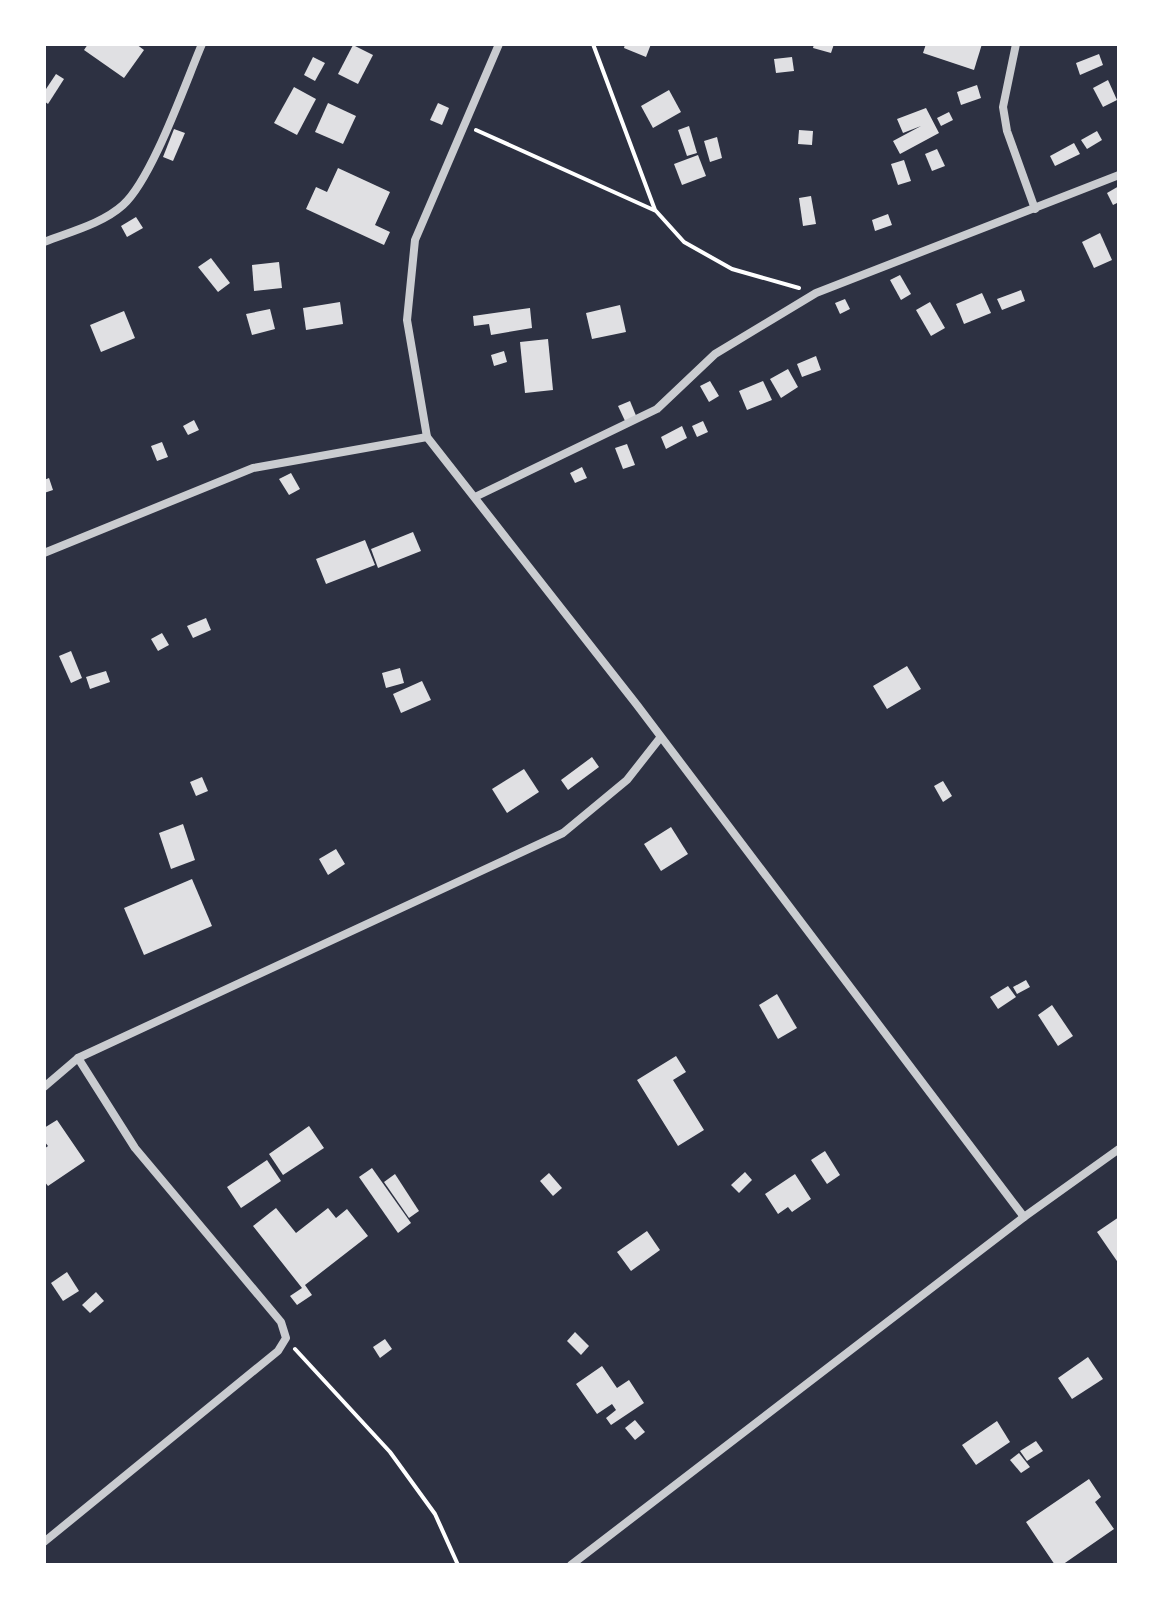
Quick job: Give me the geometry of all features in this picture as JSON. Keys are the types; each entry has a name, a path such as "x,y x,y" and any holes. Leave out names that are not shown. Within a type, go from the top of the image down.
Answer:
{"street":[{"path":"44,242 99,220 128,200 146,173 202,44"},
{"path":"499,44 415,240 407,320 427,437 1024,1217"},
{"path":"1016,44 1003,107 1007,131 1035,209"},
{"path":"475,497 657,409 715,354 816,293 1119,175"},
{"path":"44,553 253,468 427,437"},
{"path":"44,1087 78,1058 563,833 627,780 660,738"},
{"path":"44,1542 278,1351 286,1338 281,1322 135,1148 78,1058"},
{"path":"571,1565 1024,1217 1119,1149"}],"path":[{"path":"593,44 656,211 684,242 732,269 816,293"},
{"path":"464,125 656,211"},
{"path":"286,1338 390,1452 435,1514 458,1565"}],"building":[{"path":"88,44 136,44 144,50 124,78 84,50"},
{"path":"625,44 651,44 646,57 624,48"},
{"path":"814,44 834,44 831,53 813,48"},
{"path":"926,44 982,44 974,70 923,53"},
{"path":"353,45 373,55 358,84 338,74"},
{"path":"1099,54 1103,65 1080,75 1076,63"},
{"path":"313,57 325,63 315,81 304,75"},
{"path":"792,57 794,71 776,73 774,59"},
{"path":"56,74 64,79 48,104 44,101 44,92"},
{"path":"1108,80 1117,100 1103,107 1093,88"},
{"path":"977,85 981,98 961,105 957,92"},
{"path":"294,87 316,99 297,135 274,123"},
{"path":"669,90 681,112 653,128 641,106"},
{"path":"328,103 356,116 343,144 315,132"},
{"path":"438,103 449,108 442,125 430,120"},
{"path":"926,108 939,133 900,154 893,141 921,126 903,133 897,119"},
{"path":"949,112 953,120 941,126 937,118"},
{"path":"689,126 697,153 687,156 678,130"},
{"path":"174,129 185,133 173,161 163,157"},
{"path":"799,130 813,131 812,145 798,144"},
{"path":"1097,131 1102,140 1087,149 1081,140"},
{"path":"717,137 722,158 710,162 704,141"},
{"path":"1074,143 1080,154 1055,166 1050,156"},
{"path":"937,149 945,166 932,171 925,154"},
{"path":"698,155 706,176 682,185 674,164"},
{"path":"904,160 911,181 898,185 891,164"},
{"path":"338,168 390,192 375,225 390,232 384,245 306,209 316,187 327,192"},
{"path":"1119,186 1119,202 1113,205 1107,193"},
{"path":"811,196 816,224 803,226 799,198"},
{"path":"888,214 892,225 875,231 872,220"},
{"path":"136,217 143,228 127,237 121,226"},
{"path":"1100,233 1112,260 1094,268 1082,242"},
{"path":"211,258 230,283 218,292 198,267"},
{"path":"279,262 282,288 254,291 252,265"},
{"path":"900,275 911,294 901,300 890,280"},
{"path":"1021,290 1025,301 1002,310 997,299"},
{"path":"982,293 991,313 964,324 956,304"},
{"path":"845,299 850,309 840,314 835,303"},
{"path":"340,302 343,324 306,330 303,308"},
{"path":"930,302 945,328 931,336 916,310"},
{"path":"620,305 626,332 592,339 586,313"},
{"path":"530,308 532,328 491,335 489,324 474,326 473,316"},
{"path":"270,309 275,329 252,335 246,314"},
{"path":"124,311 135,338 101,352 90,325"},
{"path":"548,339 553,390 525,393 520,342"},
{"path":"504,351 507,362 494,366 491,355"},
{"path":"816,356 821,370 802,377 797,364"},
{"path":"788,369 798,387 781,398 770,379"},
{"path":"710,381 719,396 709,402 700,386"},
{"path":"763,381 772,400 747,410 739,391"},
{"path":"630,401 637,418 626,423 618,406"},
{"path":"194,420 199,430 188,435 183,426"},
{"path":"703,421 708,432 697,437 692,426"},
{"path":"682,426 687,438 666,449 661,437"},
{"path":"162,442 168,457 157,461 151,446"},
{"path":"627,444 635,465 623,469 615,448"},
{"path":"582,467 587,478 575,483 570,473"},
{"path":"291,473 300,489 289,495 279,479"},
{"path":"49,478 53,490 44,493 44,480"},
{"path":"413,532 421,551 378,568 371,549"},
{"path":"365,540 375,565 326,584 316,559"},
{"path":"206,618 211,630 193,638 187,626"},
{"path":"162,633 169,645 158,651 151,639"},
{"path":"71,651 82,678 71,683 59,656"},
{"path":"907,666 921,689 887,709 873,686"},
{"path":"400,668 404,683 386,688 382,673"},
{"path":"106,671 110,682 90,689 86,677"},
{"path":"422,681 431,700 401,713 393,694"},
{"path":"592,757 599,767 568,790 561,780"},
{"path":"524,769 539,792 507,813 492,789"},
{"path":"202,777 208,791 196,796 190,782"},
{"path":"943,781 952,796 943,802 934,786"},
{"path":"183,824 195,860 171,869 159,833"},
{"path":"671,827 688,854 661,871 644,844"},
{"path":"336,849 345,864 328,875 319,859"},
{"path":"192,879 212,926 144,955 124,908"},
{"path":"1026,980 1030,987 1017,994 1013,987"},
{"path":"1008,986 1016,997 998,1009 990,997"},
{"path":"777,994 797,1028 778,1039 759,1005"},
{"path":"1052,1005 1073,1036 1058,1046 1038,1015"},
{"path":"676,1056 686,1072 673,1080 704,1130 678,1146 637,1080"},
{"path":"57,1120 85,1161 48,1186 44,1181 44,1149 48,1146 44,1141 44,1128"},
{"path":"309,1126 324,1148 283,1175 269,1154"},
{"path":"825,1151 840,1175 827,1184 811,1160"},
{"path":"267,1160 281,1181 241,1208 227,1187"},
{"path":"372,1168 411,1223 398,1233 359,1177"},
{"path":"745,1172 752,1180 739,1193 731,1185"},
{"path":"549,1173 562,1188 553,1196 540,1181"},
{"path":"395,1174 419,1211 409,1218 384,1182"},
{"path":"795,1174 811,1199 792,1212 788,1207 778,1214 765,1194"},
{"path":"276,1208 296,1233 328,1208 336,1218 347,1209 368,1236 305,1285 312,1295 297,1305 290,1296 302,1288 253,1226"},
{"path":"1119,1217 1119,1264 1097,1232"},
{"path":"647,1231 660,1250 631,1271 617,1252"},
{"path":"67,1272 79,1291 63,1301 51,1283"},
{"path":"96,1292 104,1301 90,1313 82,1305"},
{"path":"575,1332 589,1346 581,1355 567,1341"},
{"path":"385,1339 392,1349 380,1358 373,1347"},
{"path":"1088,1357 1103,1379 1072,1399 1058,1378"},
{"path":"602,1366 617,1388 629,1380 644,1403 611,1425 606,1418 616,1410 612,1404 597,1414 576,1384"},
{"path":"635,1420 645,1432 635,1440 625,1428"},
{"path":"997,1421 1010,1442 976,1465 962,1445"},
{"path":"1036,1441 1043,1451 1027,1461 1020,1451"},
{"path":"1019,1453 1030,1467 1021,1473 1010,1460"},
{"path":"1089,1479 1101,1497 1095,1502 1114,1529 1062,1565 1055,1565 1026,1522"}]}
